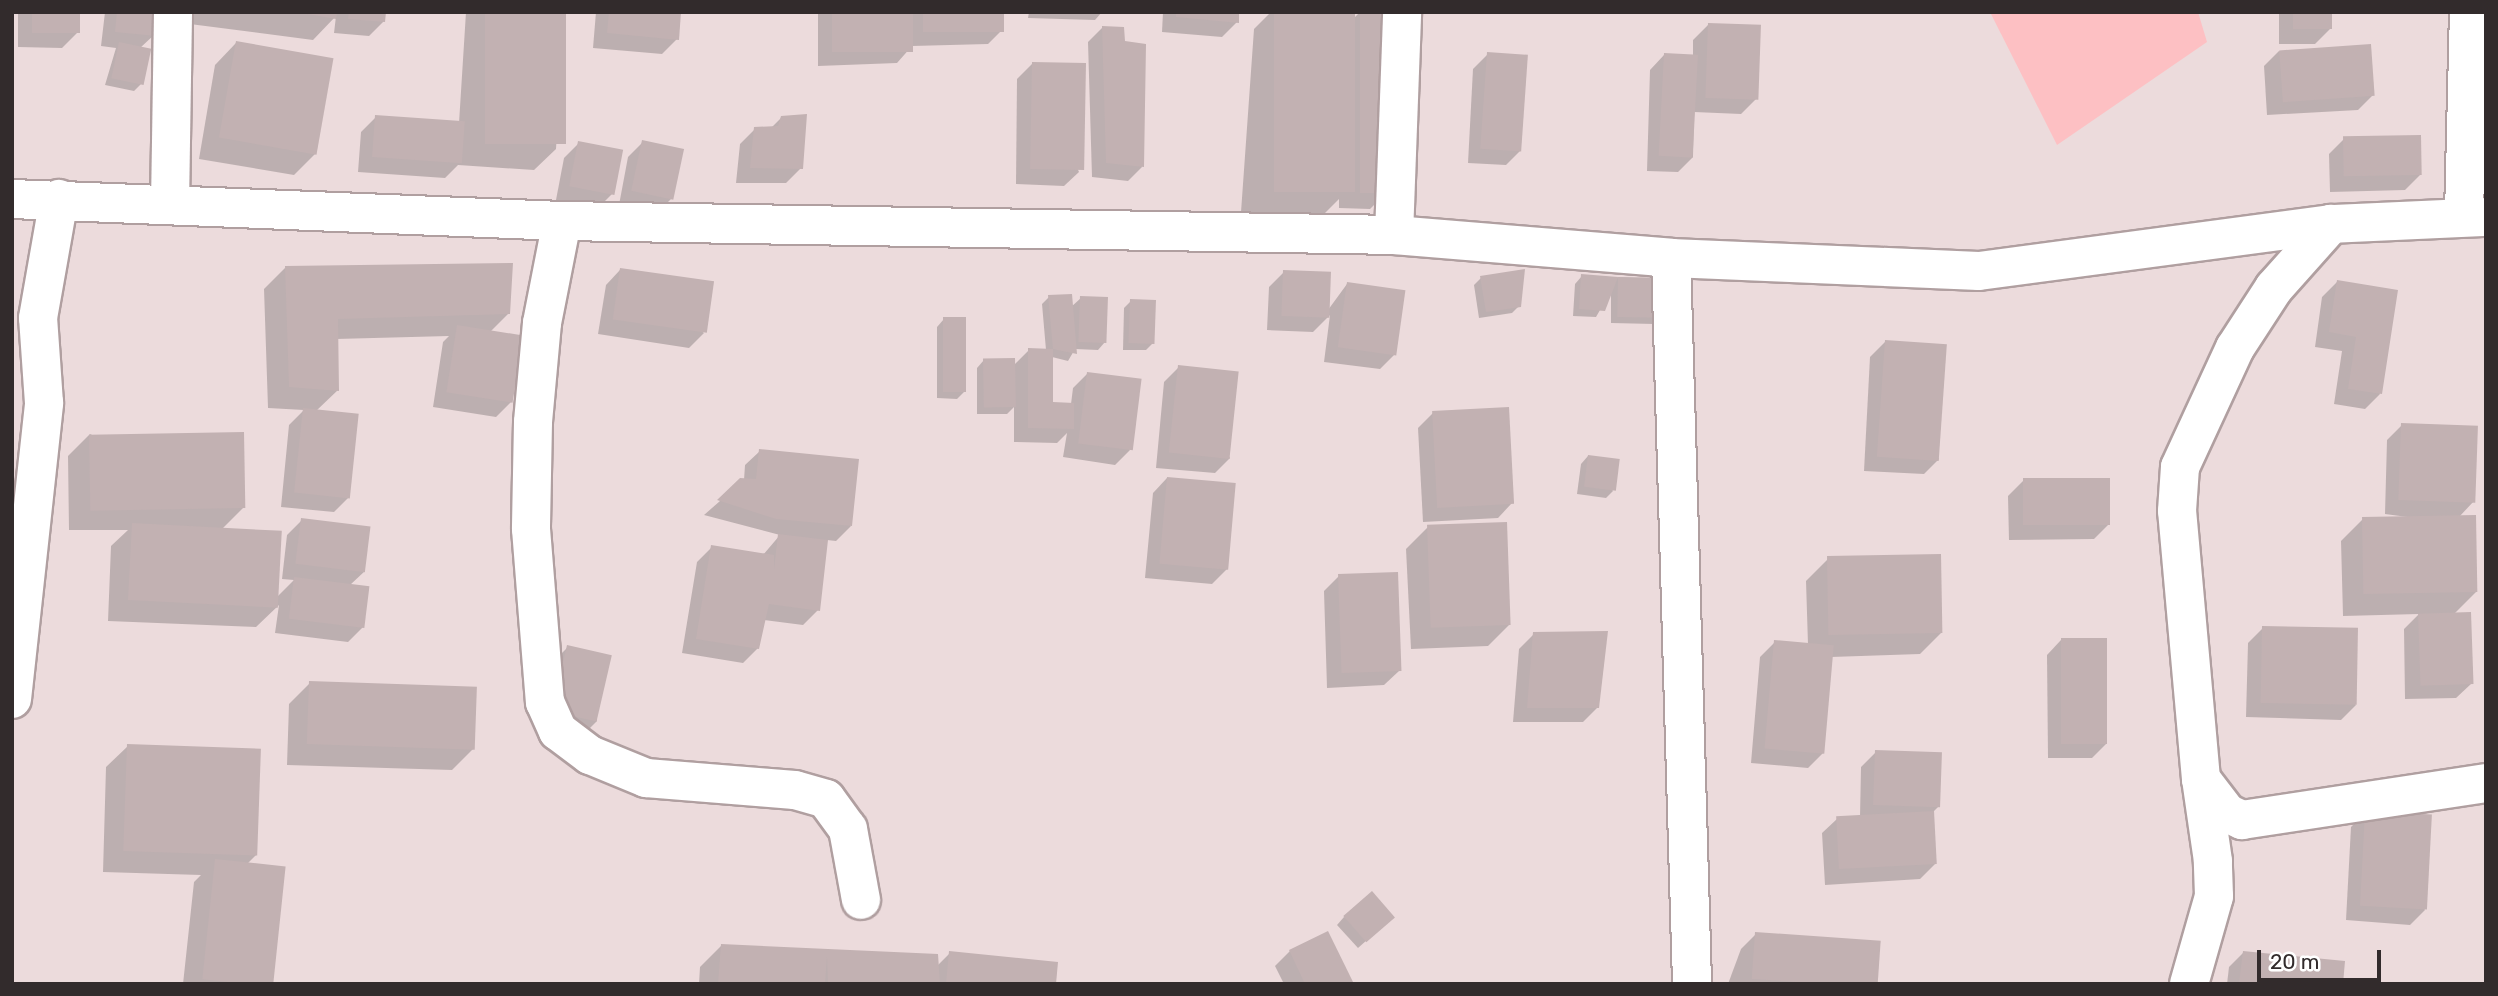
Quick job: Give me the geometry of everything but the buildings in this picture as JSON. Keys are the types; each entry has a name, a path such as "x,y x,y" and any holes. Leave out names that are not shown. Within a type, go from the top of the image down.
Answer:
{"street":[{"path":"170,205 173,12"},
{"path":"1394,235 1402,12"},
{"path":"12,199 562,221 1394,235 1671,258 1979,271 2331,224 2475,216 2469,12"},
{"path":"12,699 44,403 38,318 59,200"},
{"path":"562,221 542,323 533,422 531,529 543,630 545,702 558,731 590,755 646,778 795,790 826,799 848,829 860,900"},
{"path":"2189,984 2214,896 2177,511 2180,467 2235,348 2274,288 2331,224"},
{"path":"1671,258 1692,984"},
{"path":"2201,779 2227,813 2242,820 2486,783"}],"shaded area":[{"path":"1990,12 2198,12 2207,42 2057,145"}]}
